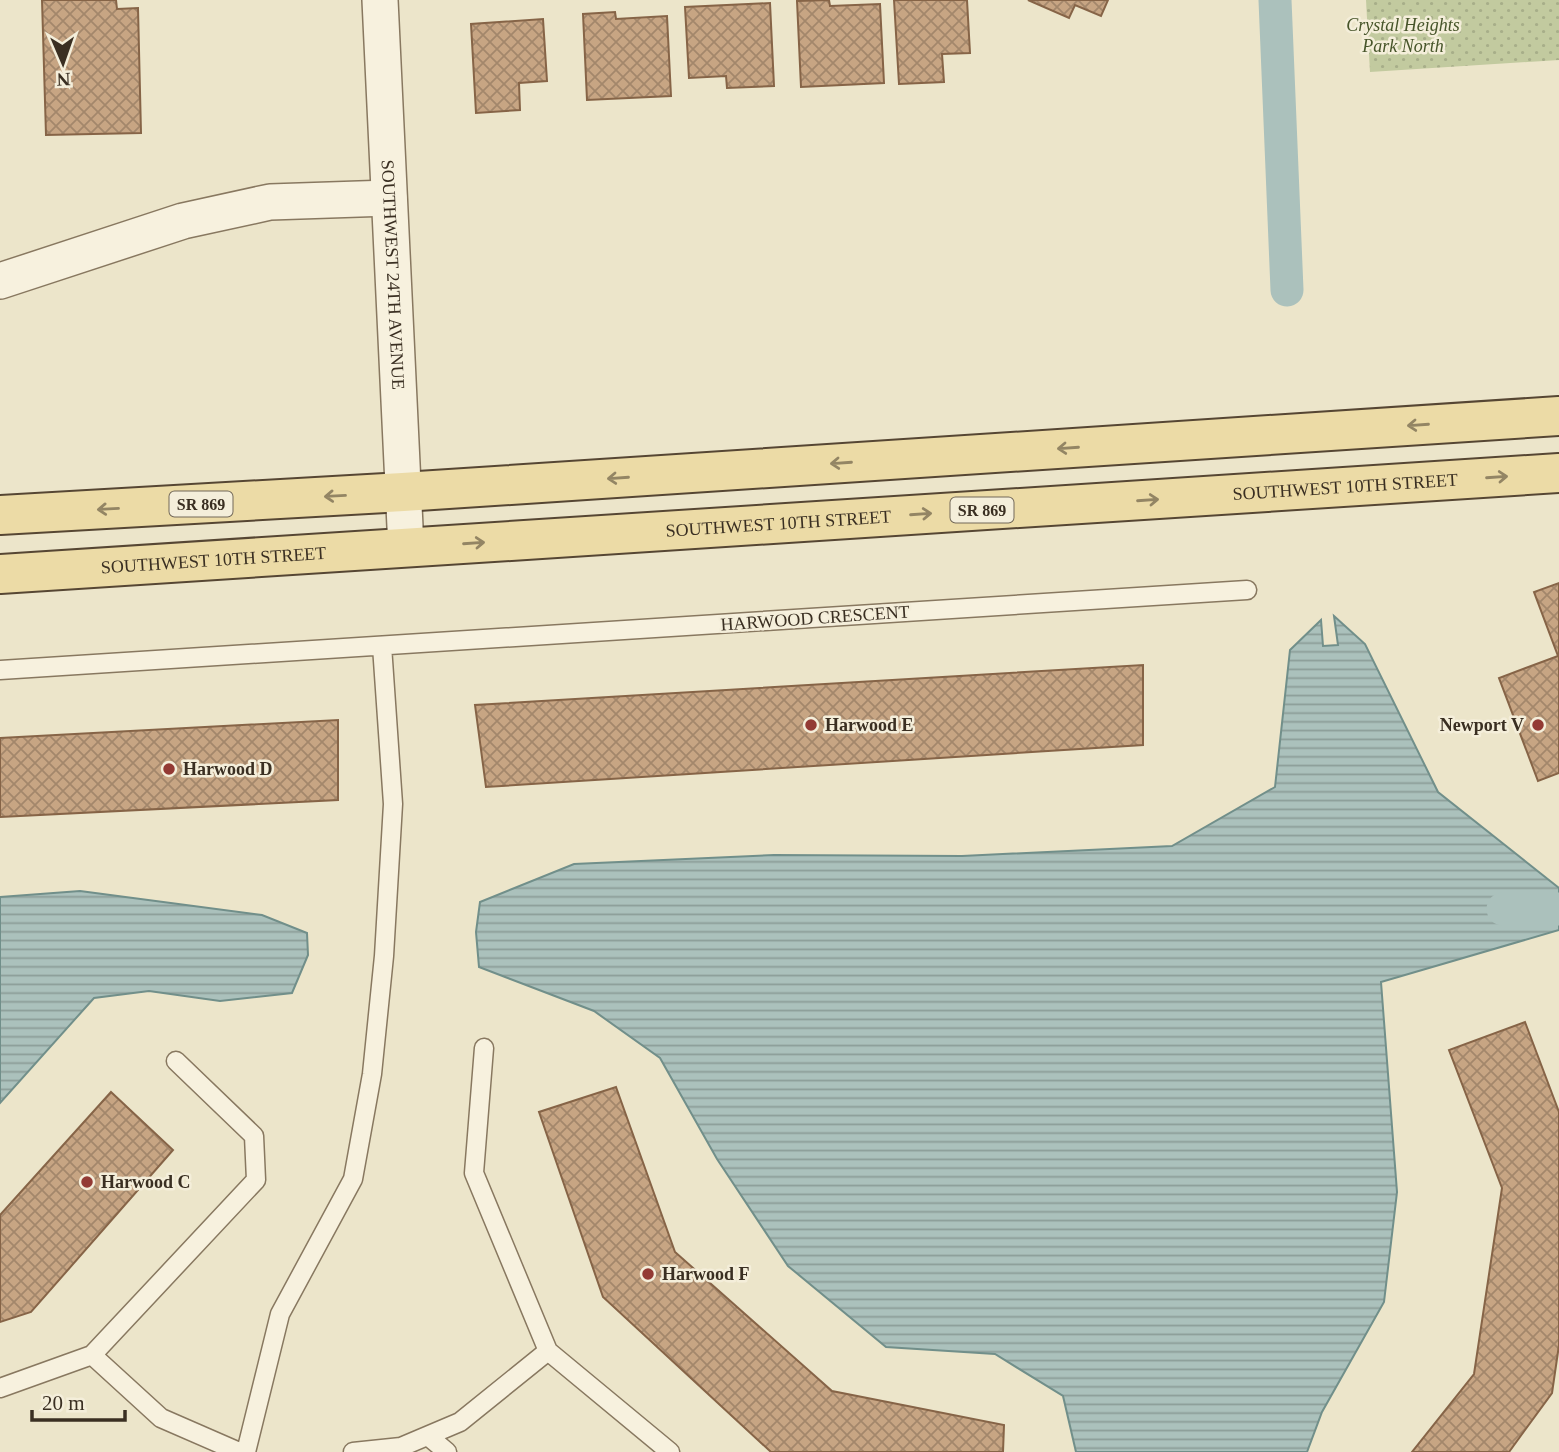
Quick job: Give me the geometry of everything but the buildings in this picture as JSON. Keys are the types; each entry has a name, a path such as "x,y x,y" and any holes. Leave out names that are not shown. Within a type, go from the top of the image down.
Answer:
{"main road":[{"name":"SR 869","path":"0,515 403,492 1559,416"},
{"name":"SOUTHWEST 10TH STREET","path":"0,574 1559,473"}],"street":[{"name":"SOUTHWEST 24TH AVENUE","path":"380,0 406,548"},
{"path":"0,281 183,221 270,202 389,198"}],"lane":[{"name":"HARWOOD CRESCENT","path":"382,646 1247,590"},
{"path":"0,670 382,646 393,804 372,1074 353,1179 280,1314 246,1452"},
{"path":"484,1048 474,1173 548,1352 670,1452"},
{"path":"0,1388 92,1356 256,1180 254,1136 176,1061"},
{"path":"353,1452 401,1447 460,1422 548,1352"},
{"path":"92,1356 161,1418 239,1452"},
{"path":"428,1436 447,1452"}],"green space":[{"name":"Crystal Heights Park North","path":"1366,0 1559,0 1559,60 1370,72"}],"water":[{"path":"1334,616 1365,644 1438,792 1559,888 1559,896 1504,900 1503,909 1559,923 1559,930 1381,982 1397,1192 1384,1302 1322,1412 1307,1452 1076,1452 1063,1396 995,1354 886,1347 788,1266 717,1159 660,1058 594,1011 479,967 476,932 480,902 574,864 774,855 962,856 1172,846 1275,787 1290,650 1321,620 1323,646 1338,645"},
{"path":"80,891 262,915 307,933 308,955 292,993 220,1001 149,991 94,998 0,1103 0,897"}],"waterway":[{"path":"1275,0 1287,290"},
{"path":"1503,909 1559,909"}],"place":[{"name":"Harwood E","path":"811,725"},
{"name":"Newport V","path":"1538,725"},
{"name":"Harwood D","path":"169,769"},
{"name":"Harwood C","path":"87,1182"},
{"name":"Harwood F","path":"648,1274"}]}
